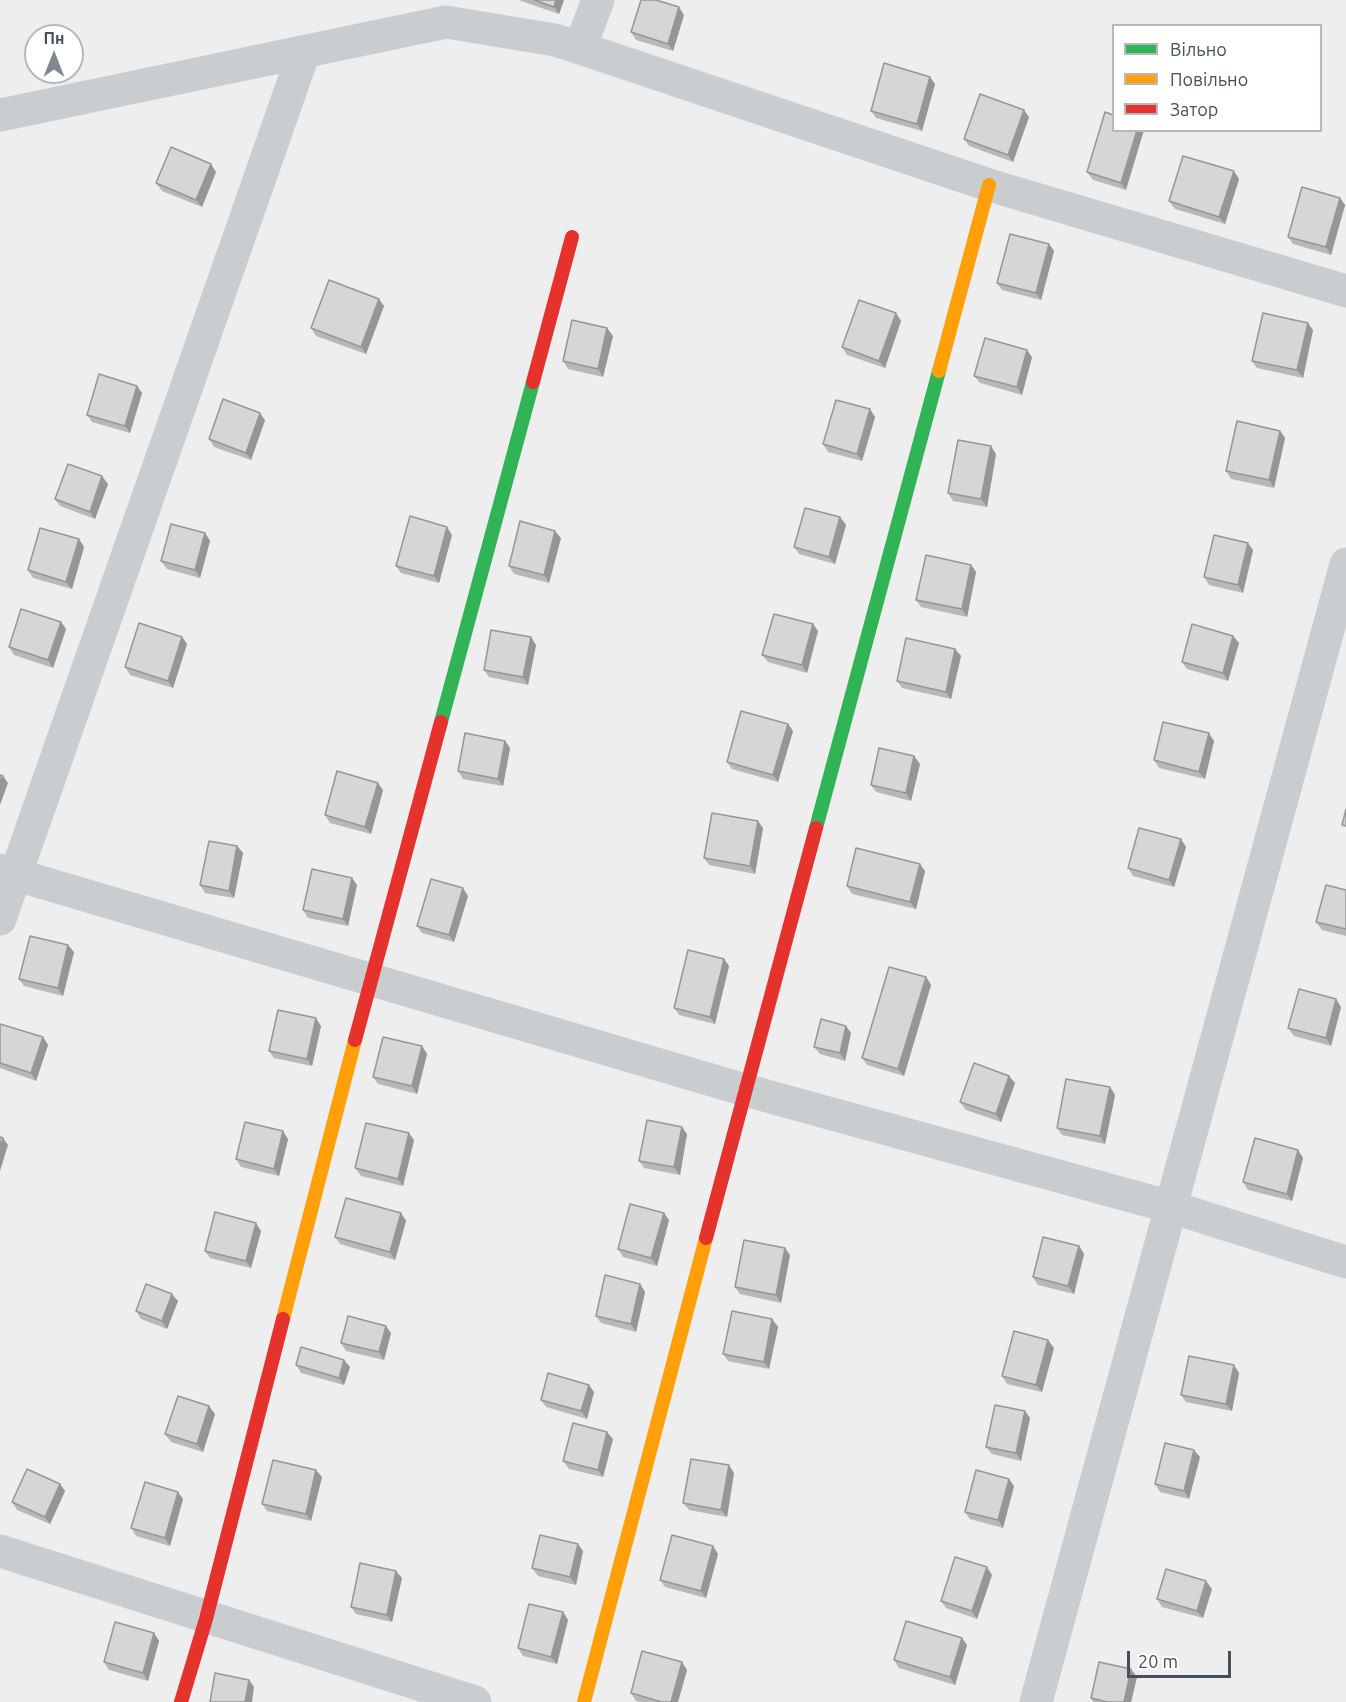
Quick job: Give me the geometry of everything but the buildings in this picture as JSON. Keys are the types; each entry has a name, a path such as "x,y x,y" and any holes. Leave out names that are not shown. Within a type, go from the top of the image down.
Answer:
{"street":[{"path":"580,48 598,0"},
{"path":"0,115 446,22 555,40 989,185 1346,291"},
{"path":"0,919 8,872 304,52"},
{"path":"584,1702 745,1089 989,185"},
{"path":"181,1702 206,1619 371,978 572,237"},
{"path":"1036,1702 1346,564"},
{"path":"8,872 745,1089 1171,1207 1346,1262"},
{"path":"0,1551 206,1619 474,1702"}],"traffic: fast":[{"path":"816,828 939,371"},
{"path":"441,722 533,382"}],"traffic: slow":[{"path":"939,371 989,185"},
{"path":"283,1319 355,1040"},
{"path":"584,1702 706,1238"}],"traffic: jam":[{"path":"533,382 572,237"},
{"path":"355,1040 441,722"},
{"path":"706,1238 816,828"},
{"path":"181,1702 206,1619 283,1319"}]}
